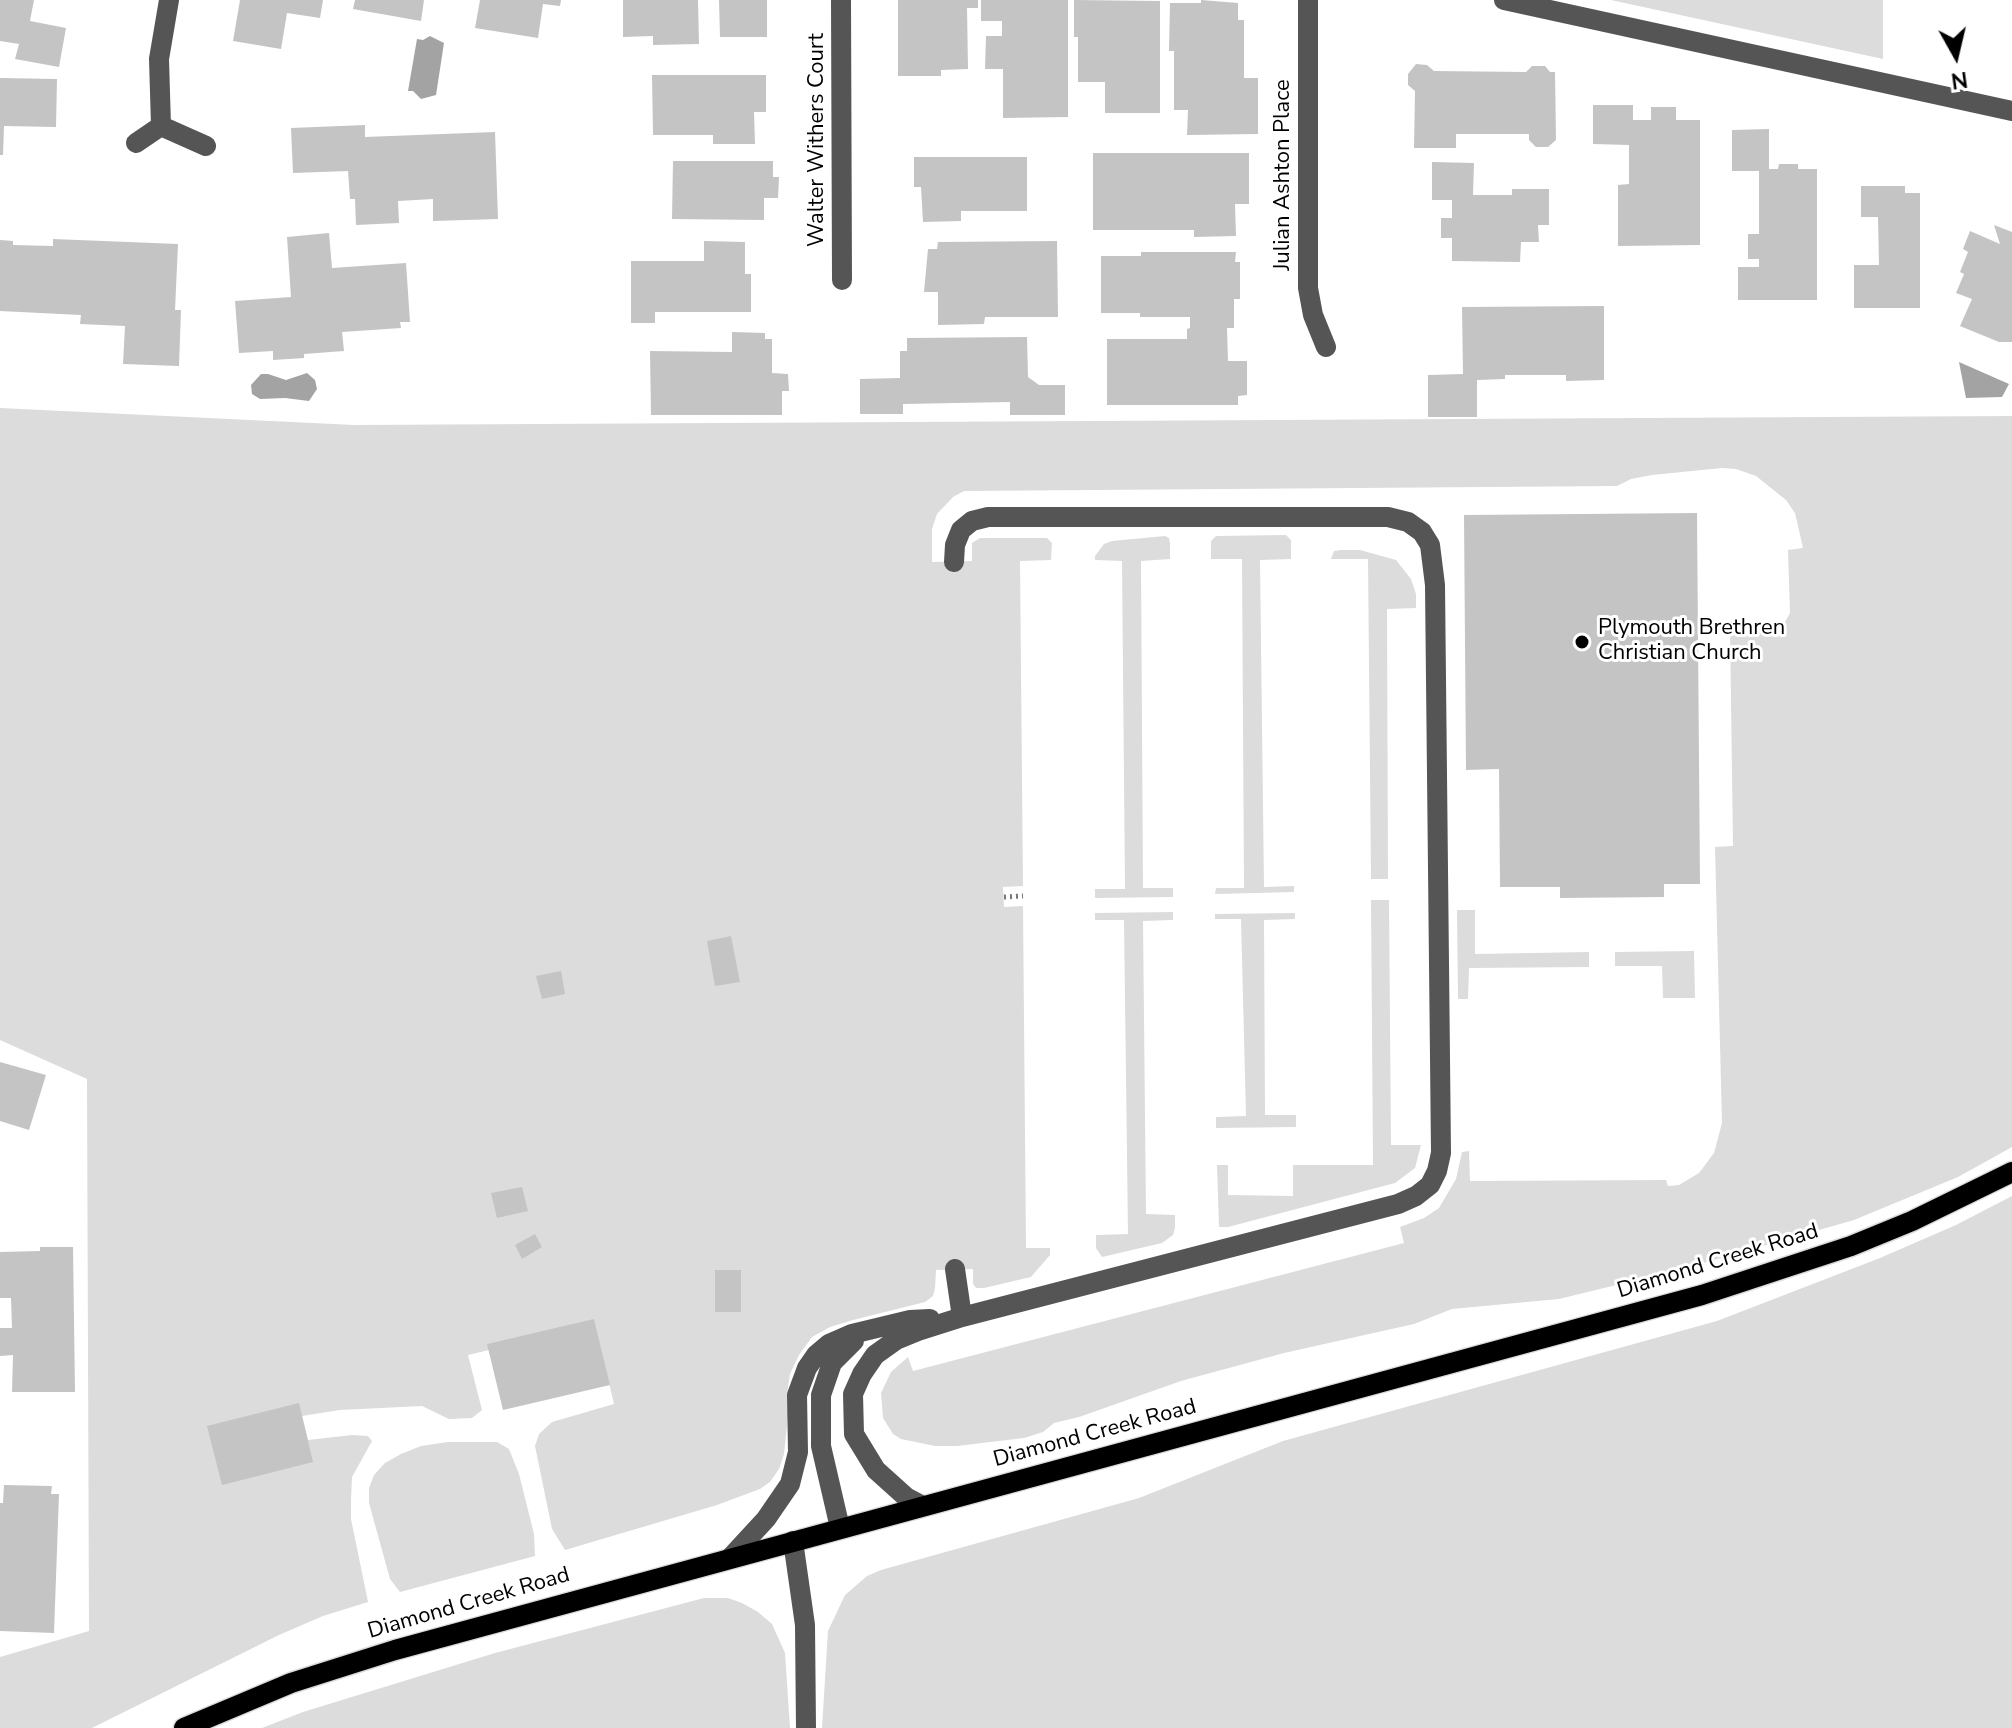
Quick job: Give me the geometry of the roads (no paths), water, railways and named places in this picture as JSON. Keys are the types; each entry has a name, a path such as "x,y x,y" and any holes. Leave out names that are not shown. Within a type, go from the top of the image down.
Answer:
{"main road":[{"name":"Diamond Creek Road","path":"184,1728 291,1683 333,1669 921,1505 1702,1295 1863,1241 1960,1200 2012,1172"}],"street":[{"path":"161,126 159,59 169,0"},
{"name":"Walter Withers Court","path":"841,0 842,280"},
{"name":"Julian Ashton Place","path":"1308,0 1308,288 1313,315 1326,347"},
{"path":"1504,0 2012,111"},
{"path":"136,143 161,126"},
{"path":"161,126 206,146"},
{"path":"921,1505 892,1486 863,1453 854,1434 851,1416 853,1394 875,1355 918,1331 962,1317 1398,1204 1430,1185 1441,1153 1442,1127 1435,585 1430,545 1422,532 1408,522 1388,517 988,517 972,521 961,530 955,545 954,562"},
{"path":"955,1269 962,1317"},
{"path":"730,1558 766,1519 790,1484 798,1452 797,1395 807,1368 816,1355 829,1344 876,1327 910,1320 962,1317"},
{"path":"840,1528 821,1446 821,1395 838,1354 876,1327"},
{"path":"793,1541 805,1625 806,1728"}],"place":[{"name":"Plymouth Brethren Christian Church","path":"1582,642"}]}
